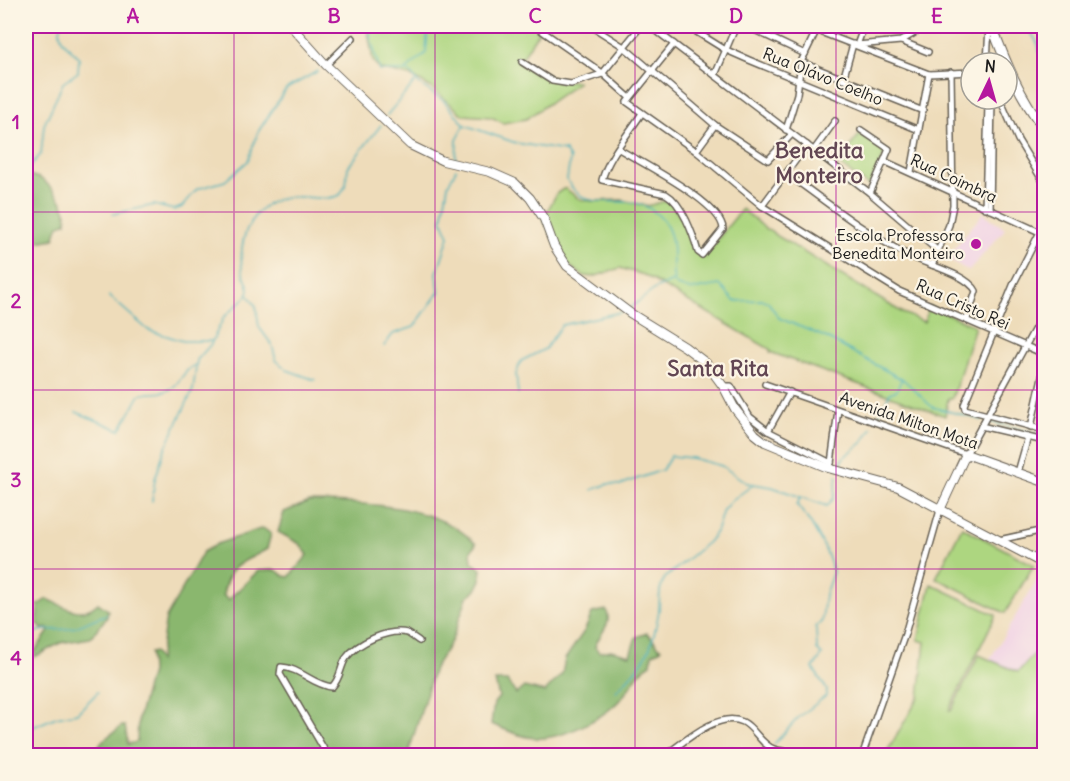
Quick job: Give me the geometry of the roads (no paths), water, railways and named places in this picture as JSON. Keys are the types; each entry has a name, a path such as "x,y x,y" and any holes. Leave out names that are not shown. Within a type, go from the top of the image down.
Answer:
{"main road":[{"path":"291,26 326,65 398,135 423,153 490,172 515,183 530,198 544,219 554,246 567,266 630,313 685,347 706,363 723,386 735,409 765,442 898,487 1044,564"},
{"path":"991,26 1031,110 1044,128"},
{"path":"940,510 966,454"},
{"name":"Avenida Milton Mota","path":"966,454 1044,482"}],"street":[{"name":"Rua Cristo Rei","path":"535,26 602,74 642,113 696,151 762,206 899,291 1044,354"},
{"path":"591,26 624,46 715,125 768,160 792,134"},
{"path":"522,62 561,84 602,74 641,26"},
{"path":"650,26 870,193 938,251"},
{"name":"Rua Olávo Coelho","path":"687,26 724,49 919,130"},
{"path":"715,75 724,49 736,26"},
{"path":"746,26 805,54"},
{"path":"786,130 801,62 816,26 823,33 929,74 959,72"},
{"path":"843,80 864,26"},
{"path":"855,45 901,40 927,26"},
{"path":"988,51 991,26"},
{"path":"326,65 353,38"},
{"path":"901,40 928,52"},
{"path":"629,100 674,44"},
{"path":"801,62 923,111"},
{"path":"932,265 953,213 951,72"},
{"path":"911,172 929,74"},
{"path":"987,209 989,111"},
{"path":"1005,111 1018,140 1044,183"},
{"path":"619,149 677,181 720,218 723,229 702,255 698,252 689,225 674,199 666,195 602,180 619,149 642,113"},
{"path":"814,150 835,121"},
{"path":"696,151 715,125"},
{"path":"861,130 889,149 884,161"},
{"path":"762,206 807,145"},
{"name":"Rua Coimbra","path":"870,193 884,161 1042,233"},
{"path":"786,173 851,220 910,256 974,287 976,291 967,319"},
{"path":"1042,233 993,332 964,399 965,409 985,420 1044,441"},
{"path":"966,454 1044,312"},
{"path":"1031,427 1044,368"},
{"name":"Avenida Milton Mota","path":"765,384 966,454"},
{"path":"723,386 731,386 750,417 768,431 830,465 838,410"},
{"path":"768,431 790,392"},
{"path":"985,420 1044,430"},
{"path":"1018,472 1028,437"},
{"path":"862,756 904,634 940,510"},
{"path":"996,540 1044,530"},
{"path":"328,756 280,674 281,668 289,668 324,686 332,687 338,681 345,659 355,648 380,635 405,633 419,641"},
{"path":"664,756 715,723 729,719 743,722 765,744 775,749 819,752 829,756"}],"waterway":[{"path":"26,171 41,154 44,125 63,83 78,72 79,58 62,40 61,26"},
{"path":"370,26 370,37 380,71 409,71 419,84 444,101 465,125 516,143 565,151 570,159 567,180 576,192 586,198 636,203 660,217 671,236 673,274 677,286 691,290 720,285 734,301 763,300 768,302 779,318 825,337 905,381 932,407 982,420"},
{"path":"406,70 426,53 428,26"},
{"path":"1027,26 1038,44 1044,75"},
{"path":"113,214 154,205 174,210 182,207 197,189 225,181 248,161 258,132 286,89 318,71"},
{"path":"387,115 415,82"},
{"path":"152,501 155,479 164,451 193,390 197,360 211,344 224,317 246,297 249,291 241,257 251,222 266,205 277,200 290,197 328,198 340,195 346,185 348,167 381,125"},
{"path":"456,161 457,139 464,126"},
{"path":"384,346 393,334 414,327 439,292 437,273 449,236 442,220 448,185 456,169"},
{"path":"630,308 655,289 673,281"},
{"path":"248,295 256,306 259,327 272,345 276,360 287,370 315,380"},
{"path":"109,296 148,330 183,341 212,341"},
{"path":"518,393 516,374 521,361 545,349 562,325 621,312"},
{"path":"76,412 120,430 140,395 168,390 195,365"},
{"path":"878,417 890,393 897,390 901,380"},
{"path":"987,421 1044,435"},
{"path":"839,467 843,458 862,443 872,428"},
{"path":"592,490 608,484 620,485 662,470 671,456 692,458 722,466 747,483 772,487 827,506 834,498 837,475"},
{"path":"616,691 641,664 650,647 659,610 660,589 665,578 708,542 716,532 723,510 732,500 753,485"},
{"path":"774,744 799,717 826,696 827,690 813,668 822,655 817,650 816,627 822,621 825,594 833,572 819,537 797,505 800,498"},
{"path":"26,637 42,630 72,628 107,615"},
{"path":"26,730 56,717 77,713 98,692"},
{"path":"690,756 731,747 762,756 769,751"}],"place":[{"name":"Escola Professora Benedita Monteiro","path":"976,244"}],"district":[{"name":"Benedita Monteiro","path":"819,162"},
{"name":"Santa Rita","path":"718,368"}]}
